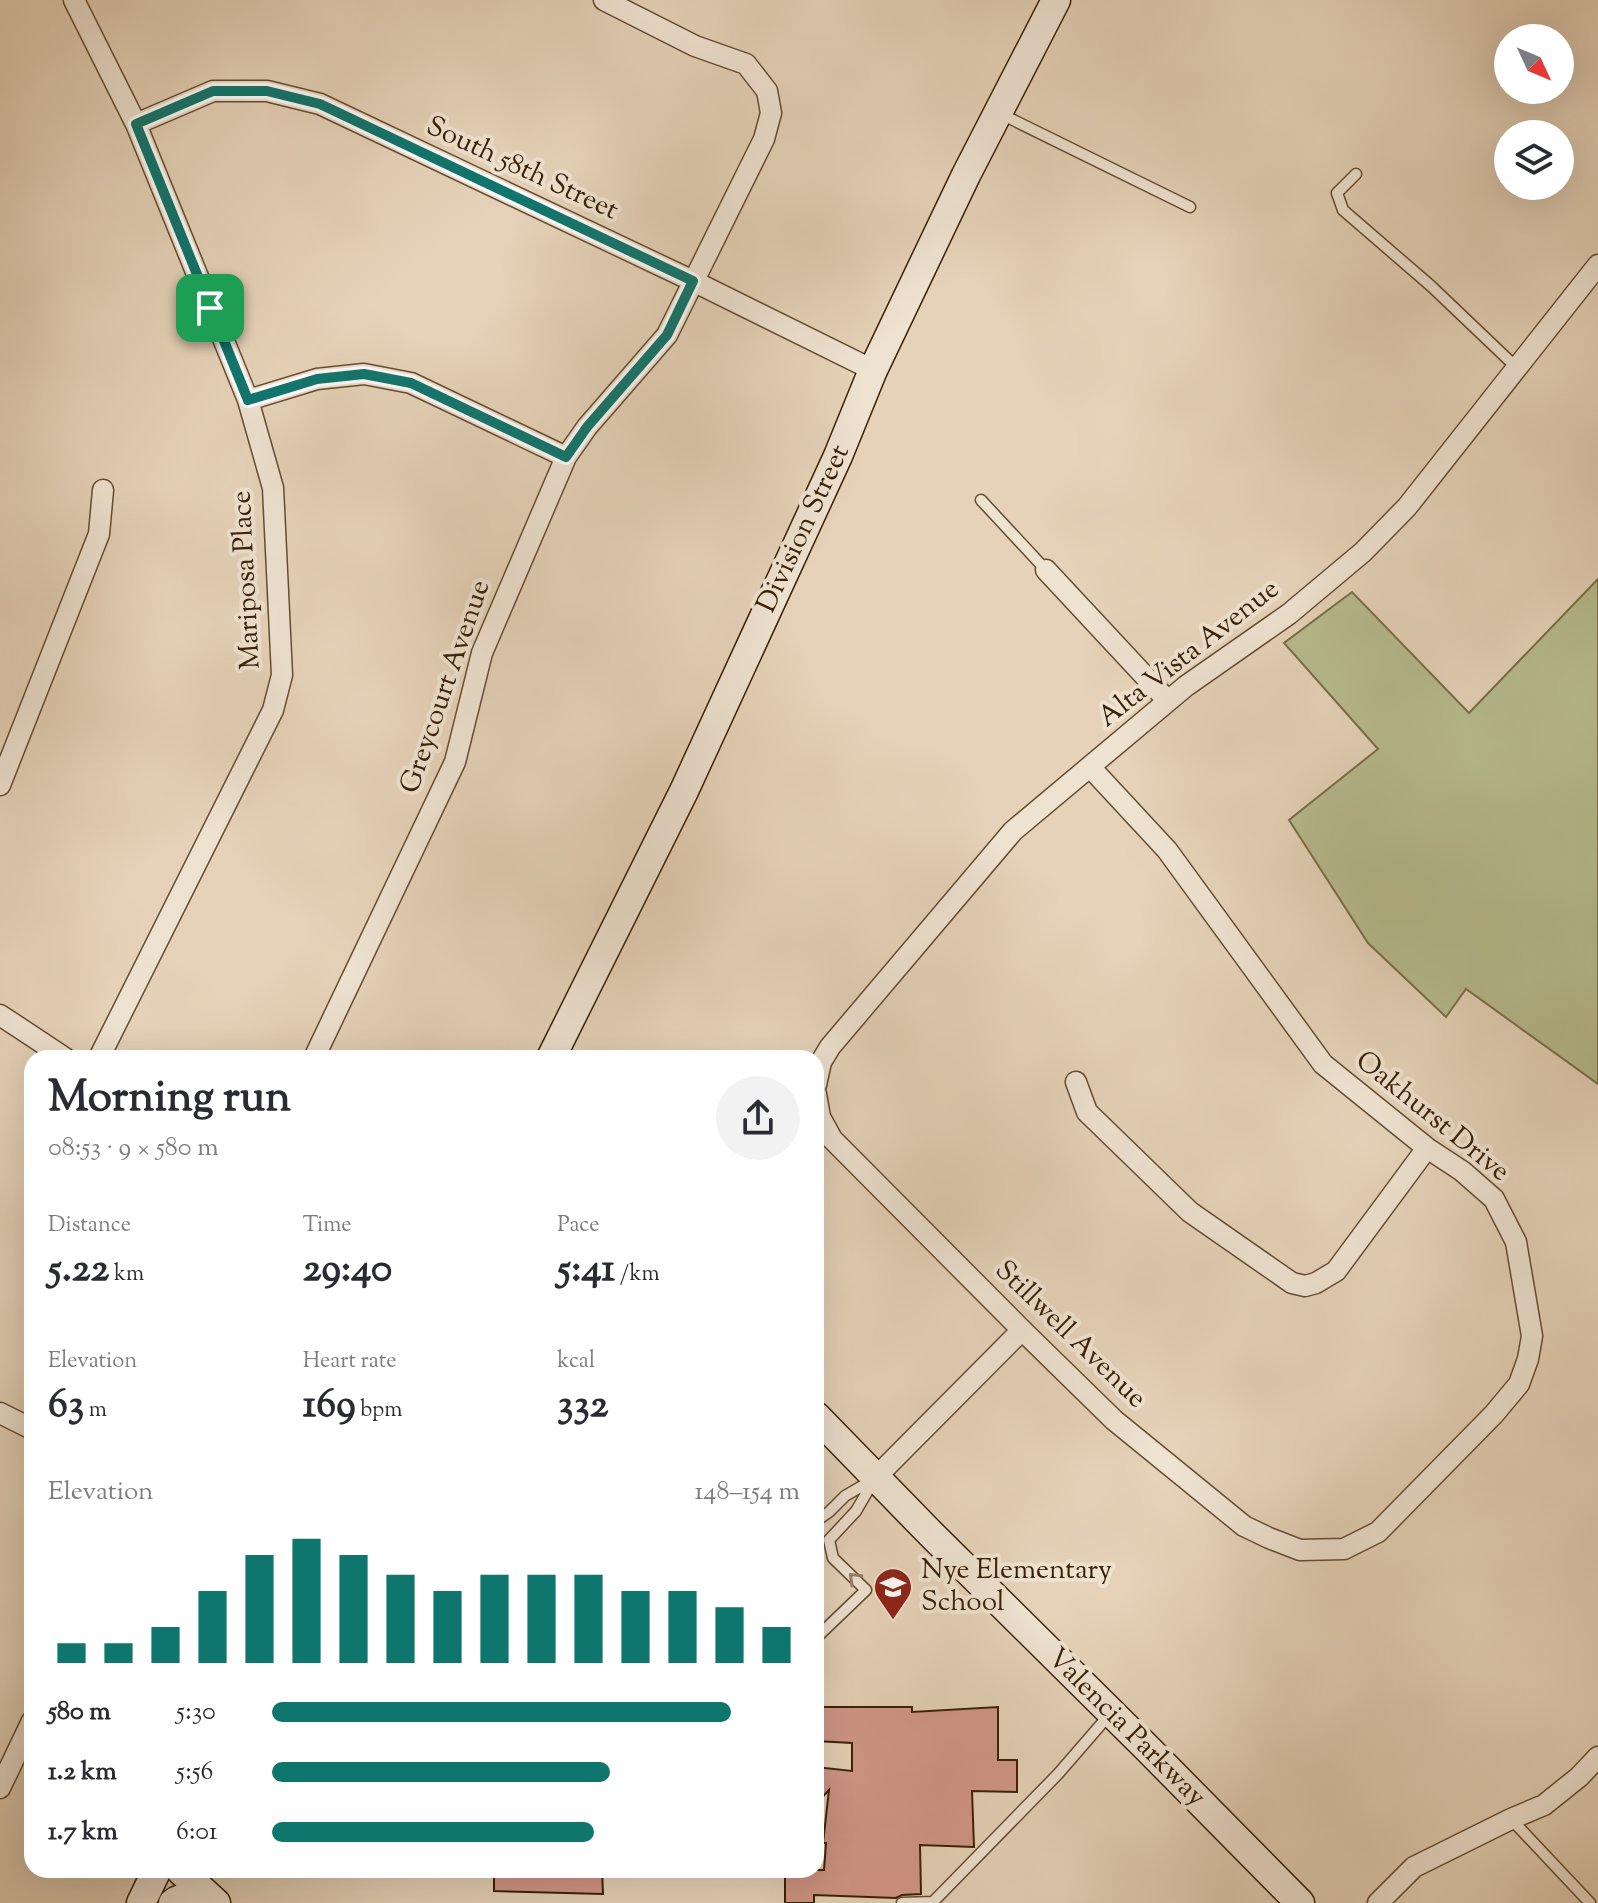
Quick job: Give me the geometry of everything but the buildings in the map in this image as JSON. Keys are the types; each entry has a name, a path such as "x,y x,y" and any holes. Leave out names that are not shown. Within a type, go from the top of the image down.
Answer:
{"main road":[{"name":"Division Street","path":"555,1050 684,791 838,456 873,370 966,175 1056,0"},
{"name":"Valencia Parkway","path":"824,1424 1300,1903"},
{"path":"141,1903 153,1878"},
{"path":"189,1878 216,1903"},
{"path":"173,1903 196,1897 210,1903"}],"street":[{"name":"Mariposa Place","path":"74,0 136,124 248,400 273,488 282,675 273,710 103,1050"},
{"name":"Greycourt Avenue","path":"318,1050 455,762 482,653 566,457 587,427 667,335 764,139 771,113 767,91 746,64 695,46 604,0"},
{"name":"South 58th Street","path":"136,124 213,91 267,91 320,104 873,370"},
{"name":"Alta Vista Avenue","path":"824,1057 1013,831 1168,701 1289,614 1363,552 1407,507 1598,265"},
{"path":"248,400 317,379 364,374 411,383 566,457"},
{"path":"0,785 99,534 103,490"},
{"path":"1046,570 1168,701"},
{"name":"Oakhurst Drive","path":"1090,767 1167,850 1323,1064 1494,1199 1516,1242 1532,1336 1519,1384 1494,1414 1378,1532 1337,1550"},
{"path":"0,1015 53,1050"},
{"path":"1076,1082 1087,1112 1190,1212 1292,1283 1305,1286 1336,1271 1427,1148"},
{"name":"Stillwell Avenue","path":"824,1124 832,1139 1114,1420 1244,1526 1300,1550 1337,1550"},
{"path":"875,1478 1022,1330"},
{"path":"0,1413 24,1425"},
{"path":"0,1788 24,1738"},
{"path":"1378,1903 1414,1867 1544,1805 1598,1757"}],"lane":[{"path":"998,112 1190,207"},
{"path":"1356,174 1337,193 1343,210 1431,286 1517,368"},
{"path":"981,500 1046,570"},
{"path":"824,1515 845,1496 875,1478"},
{"path":"824,1630 866,1590 833,1558 829,1540 856,1511 875,1478"},
{"path":"902,1903 933,1902 1058,1774 1112,1713"},
{"path":"1511,1819 1590,1903"}],"green space":[{"path":"1598,579 1598,1084 1466,989 1446,1017 1368,943 1289,820 1378,749 1284,643 1352,592 1469,713"}],"place":[{"name":"Nye Elementary School","path":"893,1621"}],"route":[{"path":"213,91 267,91 320,104 693,281 667,335 587,427 566,457 411,383 364,374 317,379 248,400 210,308 136,124 213,91"}]}
